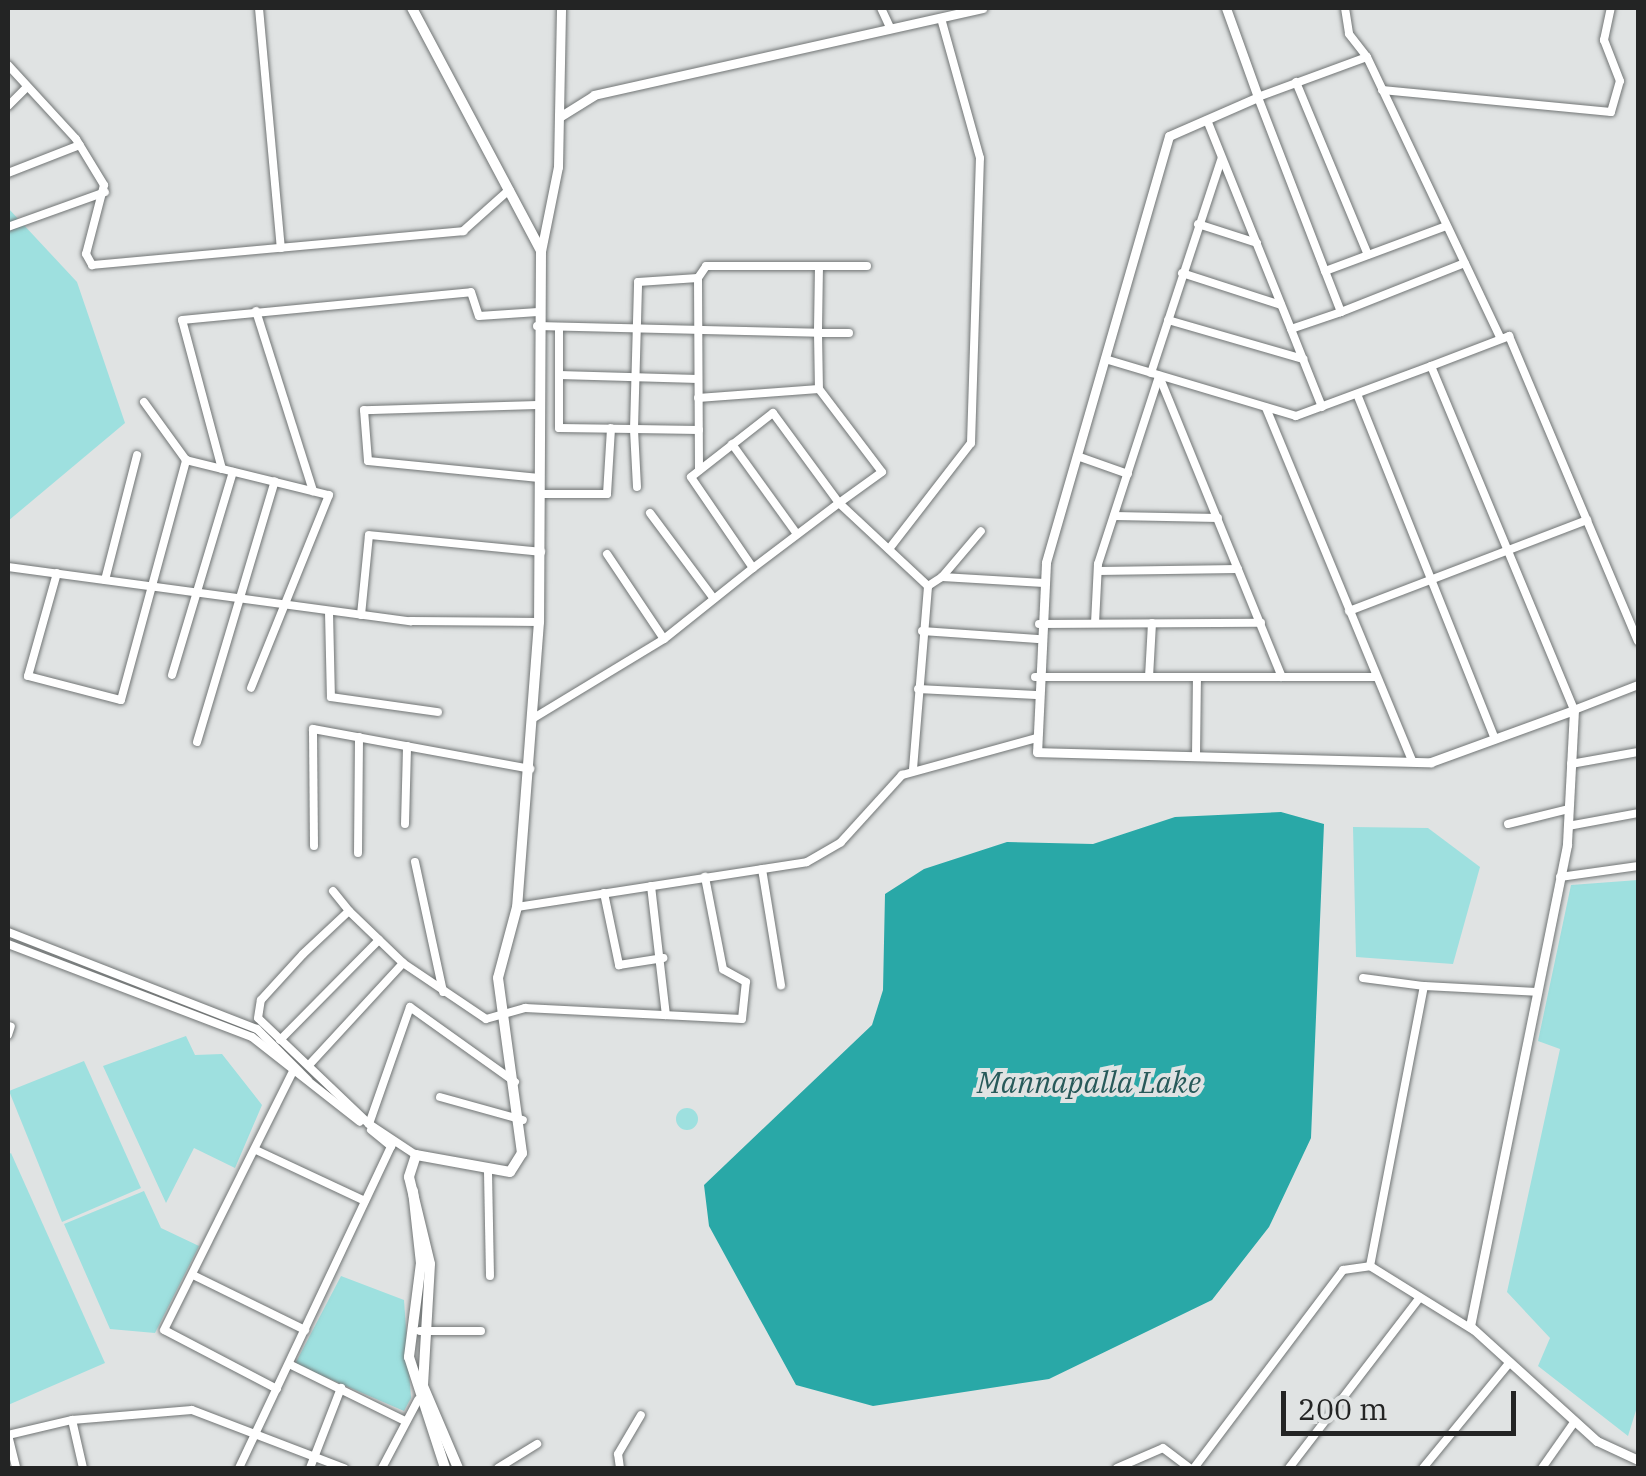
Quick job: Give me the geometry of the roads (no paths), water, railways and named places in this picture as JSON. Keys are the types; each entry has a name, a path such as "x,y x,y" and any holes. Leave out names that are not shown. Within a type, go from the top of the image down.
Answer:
{"main road":[{"path":"412,8 427,50 483,128 541,251 537,405 539,622 517,907 498,978 523,1120 510,1172 488,1172 416,1155 414,1192 421,1264 408,1339 418,1400 445,1468"},
{"path":"414,1192 430,1264 420,1331 423,1386 458,1468"}],"street":[{"path":"260,8 281,248"},
{"path":"541,251 562,116 561,8"},
{"path":"881,8 891,29"},
{"path":"562,116 594,94 982,8"},
{"path":"1226,8 1341,312"},
{"path":"1345,8 1349,34 1367,58 1500,338"},
{"path":"1382,90 1611,112 1620,81 1604,40 1611,8"},
{"path":"889,549 970,443 981,175 941,18"},
{"path":"1367,58 1296,82 1169,136 1044,584 1038,624 1037,752 1412,761 1495,739 1638,685"},
{"path":"8,65 80,145 105,192 86,254 92,265 463,231 511,188"},
{"path":"1296,82 1368,255"},
{"path":"8,106 27,87"},
{"path":"1208,120 1322,406"},
{"path":"8,173 80,145"},
{"path":"1095,623 1098,571 1182,273 1221,160"},
{"path":"8,227 105,192"},
{"path":"1198,224 1258,242"},
{"path":"1325,272 1446,226"},
{"path":"1291,329 1464,262"},
{"path":"699,470 698,278 706,266 867,266"},
{"path":"532,719 664,640 752,568 882,472 820,389 819,266"},
{"path":"1182,273 1281,305"},
{"path":"637,488 634,428 638,282 698,278"},
{"path":"222,468 179,323 256,311 471,292 479,316 538,312"},
{"path":"256,311 313,490"},
{"path":"1168,320 1303,359"},
{"path":"538,326 850,333"},
{"path":"559,326 559,428 698,430"},
{"path":"1105,360 1296,416 1509,336 1638,641"},
{"path":"1432,366 1574,710 1568,826 1560,877 1470,1326 1575,1421 1634,1458 1628,1468"},
{"path":"1155,374 1282,677"},
{"path":"559,375 698,379"},
{"path":"698,398 800,398 820,389"},
{"path":"1357,394 1495,739"},
{"path":"144,402 186,460 330,494 250,688"},
{"path":"537,405 364,410 368,461 538,478"},
{"path":"1266,408 1412,761"},
{"path":"752,568 692,477 773,414 838,503 928,586"},
{"path":"539,494 607,494 610,428"},
{"path":"732,444 797,534"},
{"path":"105,580 136,455"},
{"path":"1077,456 1128,474"},
{"path":"57,573 28,676 116,701 152,590 186,460"},
{"path":"172,674 234,472"},
{"path":"197,742 275,482"},
{"path":"650,513 714,599"},
{"path":"1114,516 1218,518"},
{"path":"1348,611 1588,520"},
{"path":"914,769 928,586 942,577 982,531"},
{"path":"361,614 369,535 541,552"},
{"path":"607,554 664,640"},
{"path":"8,567 329,612 539,622"},
{"path":"1098,571 1238,569"},
{"path":"942,577 1044,584"},
{"path":"329,612 330,697 438,712"},
{"path":"1148,677 1152,623"},
{"path":"1038,624 1261,623"},
{"path":"922,631 1038,639"},
{"path":"1036,677 1376,677"},
{"path":"1196,756 1197,677"},
{"path":"918,688 1036,695"},
{"path":"314,846 313,729 530,769"},
{"path":"358,853 359,738"},
{"path":"517,907 822,856 914,769 1036,738"},
{"path":"404,824 407,746"},
{"path":"1571,764 1638,752"},
{"path":"1508,824 1569,808"},
{"path":"1568,826 1638,813"},
{"path":"415,862 444,992"},
{"path":"1560,877 1638,866"},
{"path":"762,869 782,985"},
{"path":"332,891 403,963 486,1018 503,1014 748,1016 746,982 723,970 705,878"},
{"path":"651,886 666,1015"},
{"path":"604,893 619,965 662,958"},
{"path":"349,910 261,1000 258,1018 392,1143"},
{"path":"8,932 257,1029 309,1082"},
{"path":"280,1040 379,940"},
{"path":"8,944 252,1037 292,1072 392,1143 416,1155"},
{"path":"309,1066 403,963"},
{"path":"1363,978 1424,986 1537,992"},
{"path":"1370,1266 1424,986"},
{"path":"368,1124 410,1007 517,1084"},
{"path":"278,1389 164,1330 292,1072"},
{"path":"440,1097 523,1120"},
{"path":"238,1468 392,1143"},
{"path":"256,1150 365,1201"},
{"path":"488,1172 490,1276"},
{"path":"1370,1266 1476,1332"},
{"path":"1117,1468 1163,1448 1192,1468 1330,1282 1370,1266"},
{"path":"193,1274 305,1330"},
{"path":"1289,1468 1420,1297"},
{"path":"420,1331 481,1331"},
{"path":"1423,1468 1510,1362"},
{"path":"290,1364 405,1421"},
{"path":"310,1468 341,1388"},
{"path":"382,1468 418,1400"},
{"path":"16,1468 8,1435 72,1420 192,1410 344,1468"},
{"path":"620,1468 618,1454 640,1415"},
{"path":"72,1420 83,1468"},
{"path":"1542,1468 1575,1421"},
{"path":"498,1468 537,1444"}],"water":[{"name":"Mannapalla Lake","path":"1281,812 1324,824 1311,1138 1269,1227 1212,1300 1049,1379 873,1406 796,1385 709,1226 704,1185 872,1025 883,990 885,894 924,869 1007,842 1093,844 1175,817"}]}
